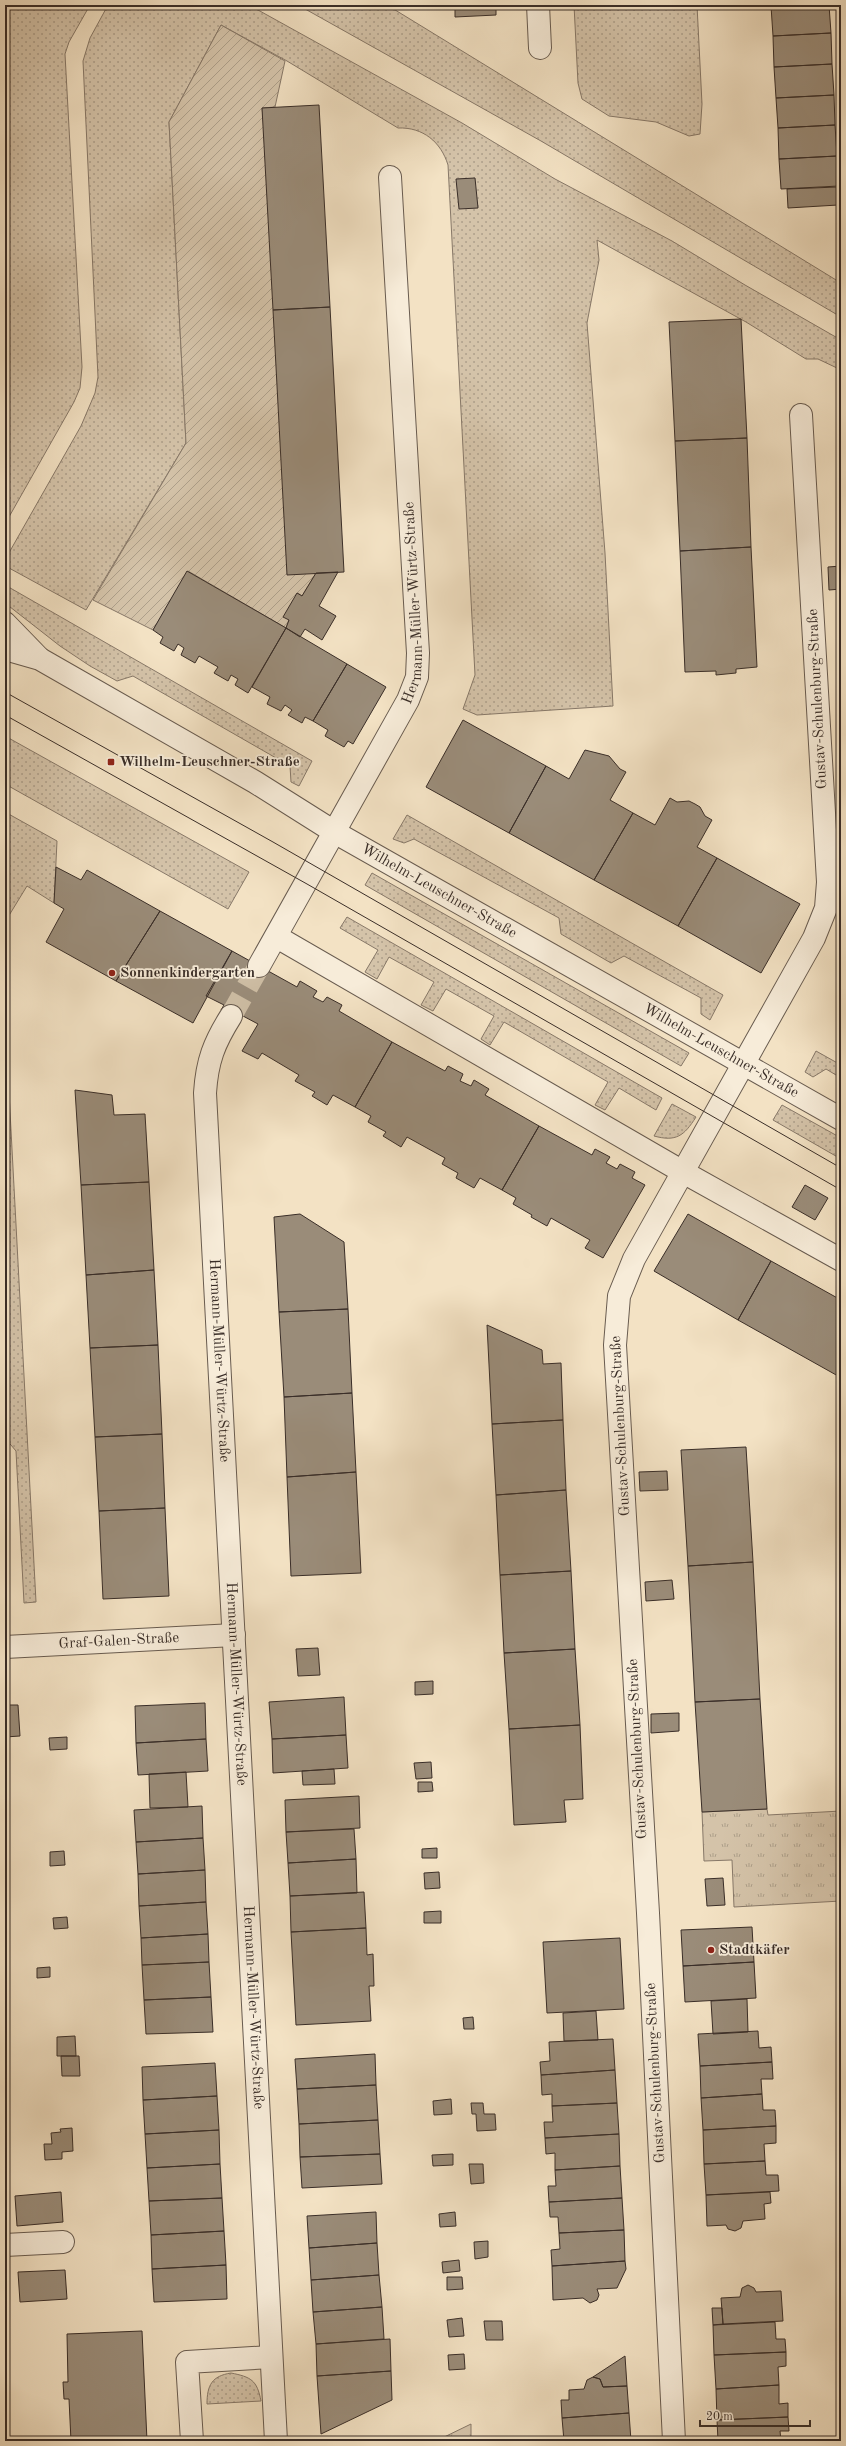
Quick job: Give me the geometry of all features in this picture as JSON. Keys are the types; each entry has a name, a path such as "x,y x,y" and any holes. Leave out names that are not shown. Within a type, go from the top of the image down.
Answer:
{"street":[{"path":"538,5 540,48"},
{"name":"Hermann-Müller-Würtz-Straße","path":"260,966 336,833 408,700 414,688 418,664 390,177"},
{"name":"Gustav-Schulenburg-Straße","path":"674,2441 648,1913 615,1345 619,1296 634,1259 814,938 823,919 828,895 801,415"},
{"name":"Wilhelm-Leuschner-Straße","path":"5,623 40,659"},
{"name":"Wilhelm-Leuschner-Straße","path":"5,649 40,659 256,782 336,833 841,1119"},
{"path":"277,936 683,1172 841,1260"},
{"name":"Hermann-Müller-Würtz-Straße","path":"231,1016 212,1050 207,1068 205,1093 276,2441"},
{"name":"Graf-Galen-Straße","path":"5,1647 234,1636"},
{"path":"5,2245 63,2242"},
{"path":"192,2441 187,2362 271,2357"}],"green space":[{"path":"5,5 90,5 69,42 65,54 82,367 80,388 74,402 5,524"},
{"path":"108,5 249,5 462,123 555,179 672,241 841,340 841,373 837,368 818,359 806,359 746,322 597,240 599,260 587,323 605,553 613,706 477,715 463,709 475,675 448,165 441,149 423,133 407,128 398,128 287,61 221,25 169,122 186,443 86,610 9,568 7,562 10,551 81,426 95,393 98,377 83,61 90,38"},
{"path":"298,5 387,5 841,283 841,317 541,141"},
{"path":"574,5 697,5 702,104 700,134 689,136 656,122 609,116 582,99 578,83"},
{"path":"221,25 285,61 275,107 262,108 316,573 302,596 298,593 286,628 188,571 153,630 93,600 186,443 169,122"},
{"path":"5,585 312,761 299,786 291,782 290,766 133,676 117,681 90,666 60,646 5,603"},
{"path":"5,736 249,872 228,909 5,784"},
{"path":"5,812 57,841 54,903 27,886 5,922"},
{"path":"407,815 723,995 710,1020 701,1014 701,998 624,956 611,963 561,934 559,918 414,839 404,843 393,839"},
{"path":"372,873 689,1053 681,1066 365,885"},
{"path":"347,917 662,1098 656,1110 619,1088 605,1110 595,1105 608,1082 504,1022 490,1045 481,1039 494,1016 446,989 433,1011 421,1005 434,982 389,957 377,979 365,972 378,950 340,928"},
{"path":"5,1017 36,1602 24,1603 16,1451 5,1438"},
{"path":"816,1051 841,1065 841,1078 826,1069 813,1077 805,1072"},
{"path":"672,1104 696,1117 687,1129 679,1136 674,1138 662,1138 654,1136"},
{"path":"782,1105 841,1138 841,1159 773,1120"},
{"path":"767,1809 768,1815 841,1811 841,1901 734,1907 732,1860 704,1861 702,1812"},
{"path":"231,2373 244,2376 252,2381 257,2388 261,2401 207,2404 208,2392 212,2382 219,2376"},
{"path":"471,2424 471,2441 436,2441"}],"building":[{"path":"455,5 496,5 496,15 455,17"},
{"path":"829,5 831,33 773,36 771,6"},
{"path":"831,33 832,64 774,67 773,36"},
{"path":"832,64 834,95 776,98 774,67"},
{"path":"834,95 835,125 778,128 776,98"},
{"path":"319,105 330,307 273,310 262,108"},
{"path":"835,125 837,156 779,159 778,128"},
{"path":"837,156 839,186 781,189 779,159"},
{"path":"475,178 478,208 459,209 456,179"},
{"path":"837,187 838,205 788,208 787,189"},
{"path":"330,307 344,572 287,575 273,310"},
{"path":"741,319 747,438 675,441 669,322"},
{"path":"747,438 751,547 680,551 675,441"},
{"path":"751,547 757,667 736,669 736,673 716,675 716,671 685,672 680,551"},
{"path":"841,566 841,589 829,590 828,567"},
{"path":"187,571 286,628 248,693 235,685 238,679 231,675 228,681 214,673 218,667 199,656 195,663 181,655 184,648 178,644 174,651 160,643 163,637 153,630"},
{"path":"338,572 319,606 336,616 322,640 305,629 300,637 286,628 289,620 283,617 297,593 302,596 316,573"},
{"path":"286,628 347,664 313,721 305,717 302,723 288,715 292,710 285,705 281,711 267,704 270,697 252,687"},
{"path":"347,664 386,687 353,744 348,741 344,747 325,736 328,730 313,721"},
{"path":"463,720 546,766 509,833 426,787"},
{"path":"585,750 609,756 620,769 626,772 610,800 633,813 594,880 509,833 546,766 569,779"},
{"path":"838,764 841,764 841,787 840,787"},
{"path":"670,798 677,802 689,801 695,804 700,807 705,816 712,820 697,847 717,858 678,926 594,880 633,813 655,825"},
{"path":"717,858 800,904 761,973 678,926"},
{"path":"56,867 81,880 87,870 160,911 116,981 46,942 64,909 54,903"},
{"path":"160,911 232,951 193,1023 116,981"},
{"path":"232,951 297,987 300,981 317,991 313,997 323,1002 327,997 342,1005 339,1011 392,1042 355,1107 333,1095 327,1105 312,1096 315,1092 295,1081 299,1075 262,1053 258,1059 242,1051 258,1024 243,1016 240,1021 221,1010 224,1005 206,996"},
{"path":"392,1042 445,1071 448,1066 463,1074 460,1081 471,1086 474,1080 489,1089 485,1095 539,1126 502,1190 480,1178 474,1188 456,1178 458,1173 442,1164 445,1158 407,1137 401,1147 383,1136 386,1132 368,1122 371,1116 355,1107"},
{"path":"75,1090 112,1095 114,1115 145,1114 149,1182 81,1185"},
{"path":"539,1126 592,1155 595,1149 610,1157 606,1163 617,1169 620,1164 635,1172 632,1178 645,1185 603,1258 585,1248 590,1240 551,1218 547,1226 531,1217 532,1215 513,1204 516,1198 502,1190"},
{"path":"149,1182 154,1270 86,1275 81,1185"},
{"path":"805,1185 828,1198 815,1220 792,1207"},
{"path":"300,1214 344,1242 348,1309 279,1312 274,1217"},
{"path":"688,1214 771,1261 738,1320 654,1271"},
{"path":"771,1261 841,1300 841,1372 838,1376 738,1320"},
{"path":"154,1270 158,1345 90,1348 86,1275"},
{"path":"348,1309 352,1393 284,1397 279,1312"},
{"path":"487,1325 542,1350 543,1364 561,1363 563,1420 492,1424"},
{"path":"158,1345 162,1434 95,1437 90,1348"},
{"path":"352,1393 356,1472 287,1477 284,1397"},
{"path":"563,1420 566,1490 496,1495 492,1424"},
{"path":"162,1434 165,1508 99,1511 95,1437"},
{"path":"746,1447 753,1562 688,1566 681,1450"},
{"path":"667,1471 668,1490 640,1491 639,1472"},
{"path":"356,1472 361,1573 291,1576 287,1477"},
{"path":"566,1490 571,1571 500,1575 496,1495"},
{"path":"165,1508 169,1596 103,1599 99,1511"},
{"path":"753,1562 760,1699 695,1702 688,1566"},
{"path":"571,1571 575,1649 504,1653 500,1575"},
{"path":"672,1580 674,1599 646,1601 645,1582"},
{"path":"318,1648 320,1675 298,1676 296,1649"},
{"path":"575,1649 580,1725 509,1729 504,1653"},
{"path":"433,1681 433,1694 415,1695 415,1682"},
{"path":"344,1697 346,1735 272,1739 269,1702"},
{"path":"760,1699 767,1809 702,1812 695,1702"},
{"path":"205,1703 206,1739 136,1743 135,1706"},
{"path":"5,1705 18,1705 20,1736 5,1737"},
{"path":"679,1713 679,1731 651,1733 651,1714"},
{"path":"580,1725 583,1799 564,1800 566,1822 514,1825 509,1729"},
{"path":"346,1735 348,1768 273,1773 272,1739"},
{"path":"67,1737 67,1749 50,1750 49,1738"},
{"path":"206,1739 208,1771 138,1775 136,1743"},
{"path":"431,1762 432,1778 416,1779 414,1763"},
{"path":"334,1769 335,1784 303,1785 302,1771"},
{"path":"186,1772 188,1807 150,1808 149,1774"},
{"path":"418,1782 432,1782 433,1791 418,1792"},
{"path":"359,1796 360,1828 286,1832 285,1800"},
{"path":"202,1806 203,1838 136,1842 134,1810"},
{"path":"354,1829 356,1859 288,1863 286,1832"},
{"path":"203,1838 205,1870 138,1874 136,1842"},
{"path":"437,1848 437,1858 422,1858 422,1849"},
{"path":"64,1851 65,1865 50,1866 50,1852"},
{"path":"356,1859 357,1893 290,1896 288,1863"},
{"path":"205,1870 206,1902 139,1906 138,1874"},
{"path":"439,1872 440,1888 425,1889 424,1873"},
{"path":"723,1878 725,1905 707,1906 705,1879"},
{"path":"364,1892 366,1928 291,1932 290,1896"},
{"path":"206,1902 208,1934 141,1938 139,1906"},
{"path":"441,1911 441,1923 424,1923 424,1912"},
{"path":"67,1917 68,1928 54,1929 53,1918"},
{"path":"752,1927 754,1962 683,1966 681,1930"},
{"path":"366,1928 367,1955 373,1954 374,1986 369,1986 371,2021 296,2025 291,1932"},
{"path":"208,1934 209,1962 142,1965 141,1938"},
{"path":"620,1938 624,2009 547,2013 543,1942"},
{"path":"209,1962 211,1997 144,2000 142,1965"},
{"path":"754,1962 756,1998 685,2002 683,1966"},
{"path":"50,1967 50,1977 37,1978 37,1968"},
{"path":"211,1997 213,2032 146,2034 144,2000"},
{"path":"747,1999 748,2032 713,2034 711,2001"},
{"path":"596,2011 598,2040 564,2041 563,2013"},
{"path":"473,2017 474,2029 464,2029 463,2018"},
{"path":"758,2031 759,2048 771,2047 772,2062 700,2066 698,2034"},
{"path":"75,2036 76,2056 57,2056 57,2037"},
{"path":"613,2039 615,2070 541,2075 540,2062 550,2061 549,2042"},
{"path":"375,2054 376,2085 297,2089 295,2059"},
{"path":"61,2056 79,2056 80,2076 62,2076"},
{"path":"772,2062 773,2079 761,2079 762,2094 701,2098 700,2066"},
{"path":"215,2063 217,2096 143,2100 142,2067"},
{"path":"615,2070 617,2103 552,2106 552,2094 542,2095 541,2075"},
{"path":"376,2085 378,2120 299,2124 297,2089"},
{"path":"762,2094 763,2110 775,2110 776,2126 703,2130 701,2098"},
{"path":"217,2096 219,2130 145,2134 143,2100"},
{"path":"451,2099 452,2114 434,2115 433,2101"},
{"path":"471,2103 483,2103 484,2114 495,2114 496,2130 477,2131 476,2114 472,2114"},
{"path":"617,2103 619,2134 545,2138 544,2122 553,2122 552,2106"},
{"path":"378,2120 380,2154 300,2157 299,2124"},
{"path":"776,2126 776,2143 764,2144 765,2161 704,2164 703,2130"},
{"path":"72,2128 73,2151 62,2152 62,2159 45,2160 44,2144 52,2144 51,2133 61,2132 60,2129"},
{"path":"219,2130 220,2164 147,2168 145,2134"},
{"path":"619,2134 620,2166 555,2170 555,2153 546,2154 545,2138"},
{"path":"380,2154 382,2184 302,2188 300,2157"},
{"path":"453,2154 453,2165 433,2166 432,2155"},
{"path":"765,2161 766,2175 778,2175 779,2191 706,2195 704,2164"},
{"path":"220,2164 222,2198 149,2201 147,2168"},
{"path":"469,2164 483,2164 484,2183 471,2184"},
{"path":"620,2166 622,2198 549,2202 548,2186 556,2186 555,2170"},
{"path":"61,2192 63,2222 17,2226 15,2196"},
{"path":"770,2192 771,2203 764,2204 765,2219 743,2221 741,2228 735,2231 728,2229 726,2225 707,2226 706,2195"},
{"path":"222,2198 224,2231 151,2235 149,2201"},
{"path":"622,2198 624,2230 559,2233 558,2217 550,2217 549,2202"},
{"path":"376,2212 377,2243 309,2248 307,2216"},
{"path":"455,2212 456,2226 440,2227 439,2214"},
{"path":"624,2230 625,2261 552,2266 551,2250 560,2249 559,2233"},
{"path":"224,2231 226,2265 152,2269 151,2235"},
{"path":"488,2241 488,2257 475,2259 474,2242"},
{"path":"377,2243 379,2275 311,2280 309,2248"},
{"path":"459,2260 460,2271 443,2273 442,2262"},
{"path":"625,2261 626,2269 617,2288 597,2289 599,2295 597,2300 590,2303 583,2298 553,2300 552,2266"},
{"path":"226,2265 227,2299 154,2302 152,2269"},
{"path":"65,2270 67,2299 20,2302 18,2272"},
{"path":"379,2275 382,2307 313,2312 311,2280"},
{"path":"447,2277 462,2277 463,2289 447,2290"},
{"path":"748,2285 754,2288 756,2292 781,2291 783,2321 723,2324 721,2298 740,2297 742,2288"},
{"path":"382,2307 384,2339 316,2344 313,2312"},
{"path":"712,2308 722,2308 723,2324 713,2325"},
{"path":"462,2318 464,2336 449,2337 447,2320"},
{"path":"484,2321 502,2321 503,2340 486,2340"},
{"path":"775,2322 776,2339 785,2339 786,2352 714,2355 713,2325"},
{"path":"142,2331 147,2441 71,2441 69,2399 64,2399 63,2382 68,2382 67,2334"},
{"path":"390,2339 391,2371 317,2376 316,2344"},
{"path":"786,2352 786,2366 778,2367 779,2385 716,2389 714,2355"},
{"path":"464,2354 465,2369 449,2370 448,2355"},
{"path":"625,2356 627,2386 603,2387 600,2379 593,2377"},
{"path":"391,2371 392,2400 321,2434 317,2376"},
{"path":"593,2377 600,2379 603,2387 627,2386 629,2413 562,2418 561,2400 569,2400 569,2390 584,2389 587,2380"},
{"path":"779,2385 779,2404 788,2403 788,2417 717,2420 716,2389"},
{"path":"629,2413 631,2441 564,2441 562,2418"},
{"path":"788,2417 789,2431 780,2431 781,2441 718,2441 717,2420"}],"tunnel":[{"path":"231,1016 259,966"}],"tram line":[{"path":"5,692 273,842 841,1168"},
{"path":"5,715 307,884 841,1190"}],"place":[{"name":"Wilhelm-Leuschner-Straße","path":"111,762"},
{"name":"Sonnenkindergarten","path":"112,973"},
{"name":"Stadtkäfer","path":"711,1950"}]}
